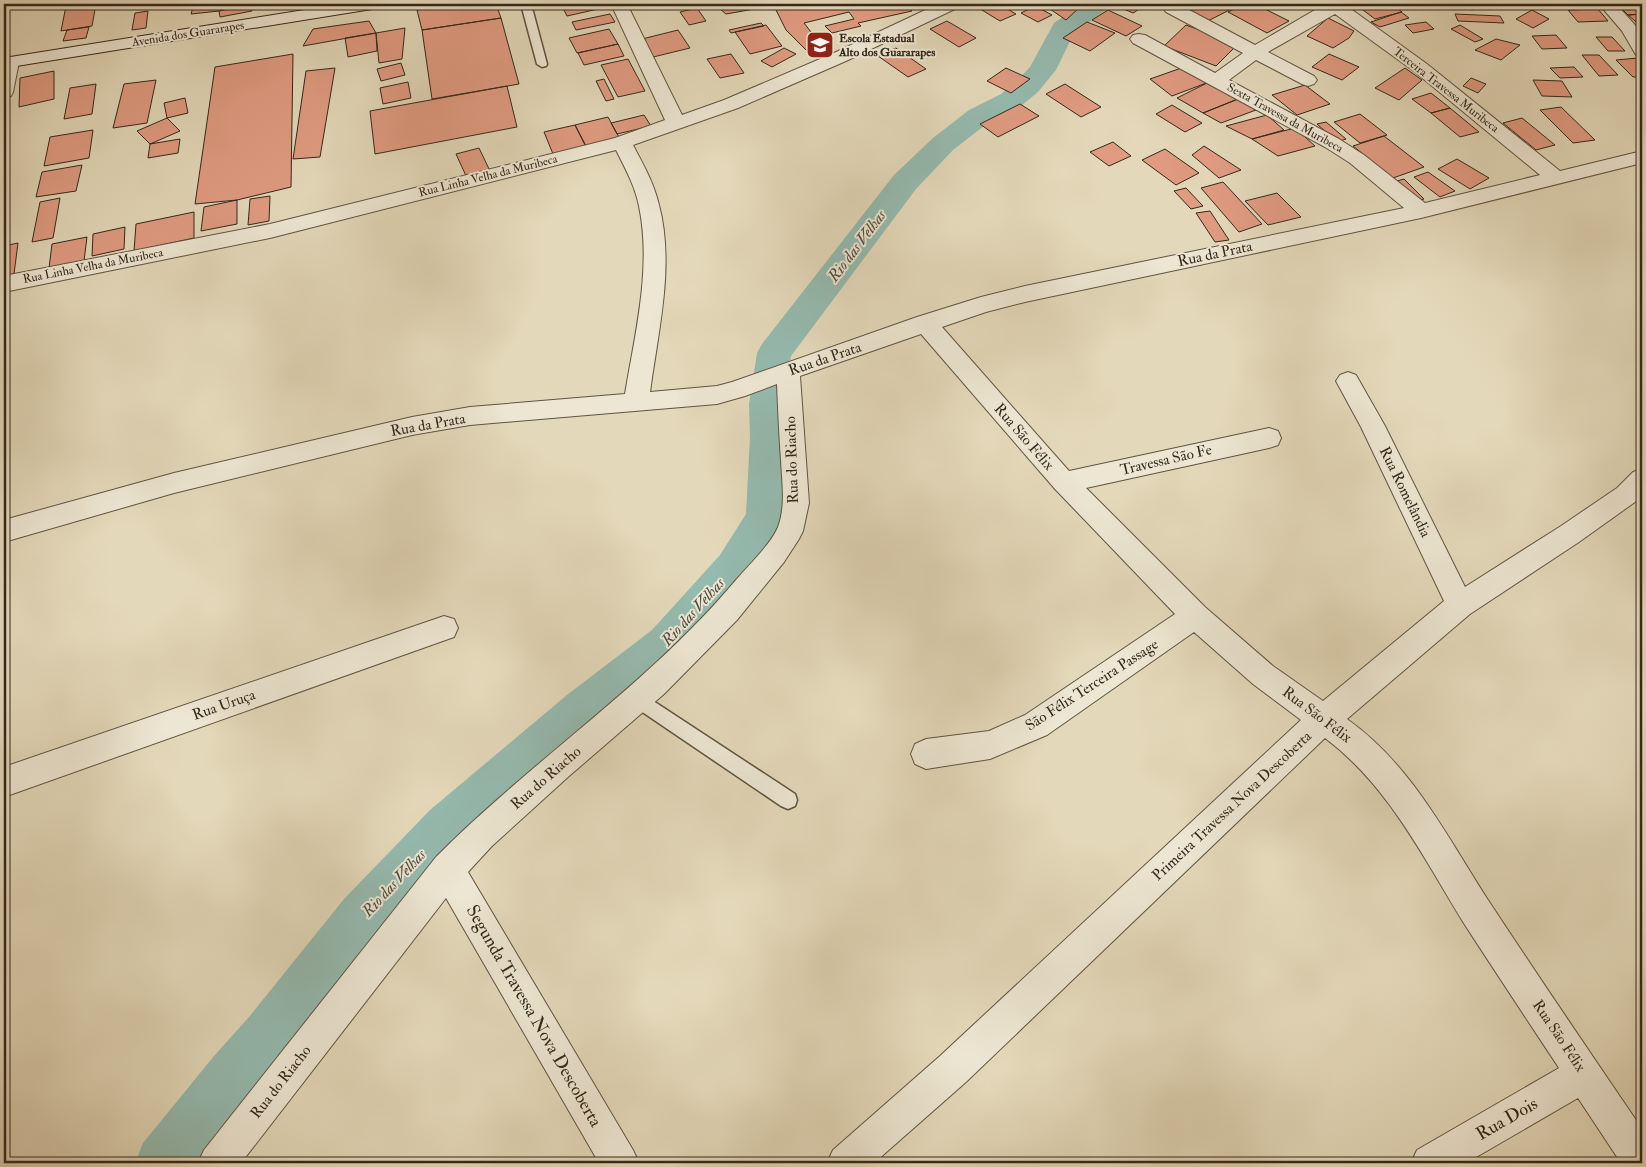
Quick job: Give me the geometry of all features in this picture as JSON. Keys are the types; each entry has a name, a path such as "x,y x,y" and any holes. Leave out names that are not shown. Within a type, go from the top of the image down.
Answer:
{"street":[{"name":"Avenida dos Guararapes","path":"7,63 372,4"},
{"path":"619,4 676,122"},
{"name":"Rua Linha Velha da Muribeca","path":"4,284 270,231 622,142 731,104 840,57 951,4"},
{"path":"1607,4 1629,29 1642,51"},
{"path":"1217,80 1255,52 1335,5"},
{"name":"Terceira Travessa Muribeca","path":"1335,5 1422,68 1556,178"},
{"path":"1172,8 1308,80"},
{"name":"Sexta Travessa da Muribeca","path":"1139,39 1332,143 1356,159 1421,211"},
{"path":"4,92 7,63"},
{"path":"622,142 640,180 651,215 653,249 652,285 636,402"},
{"name":"Rua da Prata","path":"4,532 174,483 412,426 470,416 717,395 737,390 981,305 1025,294 1421,211 1642,157"},
{"name":"Rua São Félix","path":"925,324 1064,482 1195,616 1264,675 1352,740 1384,772 1416,815 1478,913 1642,1162"},
{"name":"Rua do Riacho","path":"217,1163 448,869 542,780 638,699 727,611 774,554 790,531 796,502 785,373"},
{"name":"Rua Romelândia","path":"1348,381 1374,426 1460,605"},
{"name":"Travessa São Fe","path":"1064,482 1269,438"},
{"name":"Primeira Travessa Nova Descoberta","path":"846,1163 953,1069 1323,720 1460,605 1570,534 1626,495 1642,479"},
{"name":"São Félix Terceira Passage","path":"926,754 990,745 1036,725 1195,616"},
{"name":"Rua Uruça","path":"4,782 444,628"},
{"name":"Segunda Travessa Nova Descoberta","path":"448,869 620,1163"},
{"name":"Rua Dois","path":"1430,1163 1584,1074"}],"lane":[{"path":"526,4 542,64"},
{"path":"638,699 788,800"}],"building":[{"path":"96,4 92,26 61,31 66,6"},
{"path":"194,4 221,4 219,11 191,14"},
{"path":"451,4 496,4 501,18 422,30 417,10"},
{"path":"561,4 605,4 607,7 567,16"},
{"path":"731,4 758,4 760,8 726,14 720,9"},
{"path":"773,4 906,4 912,11 858,23 861,26 832,33 825,26 854,19 849,12 804,23 821,45 806,50 786,30"},
{"path":"972,4 999,4 1016,14 1000,21"},
{"path":"1060,4 1078,4 1081,6 1066,20 1050,9"},
{"path":"1112,4 1147,4 1133,13"},
{"path":"1205,4 1241,4 1204,23 1186,13"},
{"path":"1244,4 1255,4 1289,21 1267,33 1228,12"},
{"path":"1355,4 1391,4 1402,12 1375,19"},
{"path":"1459,4 1482,4 1484,5 1472,10"},
{"path":"251,5 252,11 220,17 219,11"},
{"path":"1642,5 1642,14 1628,15 1619,6"},
{"path":"1035,6 1052,15 1038,22 1021,13"},
{"path":"697,8 706,21 689,25 680,12"},
{"path":"1598,9 1608,21 1578,22 1568,10"},
{"path":"1108,10 1142,26 1126,36 1092,20"},
{"path":"1532,10 1549,19 1533,28 1516,19"},
{"path":"148,11 146,28 132,30 135,13"},
{"path":"1401,12 1409,18 1380,27 1371,22"},
{"path":"610,14 615,22 576,30 572,22"},
{"path":"1455,14 1500,16 1504,23 1458,21"},
{"path":"1642,14 1642,27 1628,15"},
{"path":"501,18 519,84 432,99 422,30"},
{"path":"1328,18 1354,31 1349,38 1333,48 1307,36"},
{"path":"369,21 376,33 303,46 313,29"},
{"path":"947,21 976,38 959,47 930,29"},
{"path":"1087,22 1115,33 1090,51 1063,38"},
{"path":"1426,22 1434,29 1413,33 1405,25"},
{"path":"761,23 764,26 731,33 729,30"},
{"path":"766,25 782,46 750,54 735,32"},
{"path":"1186,25 1238,44 1216,66 1164,46"},
{"path":"1460,25 1483,39 1475,42 1451,29"},
{"path":"89,27 86,38 63,41 67,30"},
{"path":"405,28 402,59 379,63 376,33"},
{"path":"609,29 618,44 577,53 569,38"},
{"path":"678,30 690,48 649,58 638,40"},
{"path":"376,33 377,51 348,57 345,38"},
{"path":"1556,35 1567,48 1542,49 1532,36"},
{"path":"1596,37 1612,37 1625,51 1608,51"},
{"path":"1496,39 1520,45 1501,60 1475,50"},
{"path":"618,44 624,56 584,65 578,53"},
{"path":"784,48 796,54 772,67 761,61"},
{"path":"896,48 926,69 908,77 878,56"},
{"path":"293,54 291,187 237,200 195,204 215,67"},
{"path":"731,54 744,73 720,78 707,59"},
{"path":"1329,54 1359,67 1342,80 1312,67"},
{"path":"1582,55 1599,55 1618,75 1599,76"},
{"path":"1638,58 1642,63 1642,77 1633,77 1616,60"},
{"path":"628,59 645,91 618,97 601,65"},
{"path":"401,63 405,75 381,81 377,69"},
{"path":"1187,66 1209,82 1172,96 1150,79"},
{"path":"1574,67 1583,77 1560,78 1550,68"},
{"path":"335,68 320,157 293,159 306,71"},
{"path":"1006,68 1030,79 1011,93 987,81"},
{"path":"1405,68 1422,80 1399,100 1375,88"},
{"path":"54,71 54,99 19,107 20,78"},
{"path":"1471,78 1486,84 1478,93 1463,86"},
{"path":"604,79 614,99 606,101 596,81"},
{"path":"156,80 147,123 113,128 124,84"},
{"path":"1533,80 1562,81 1572,97 1542,96"},
{"path":"408,82 411,98 383,104 380,88"},
{"path":"1209,82 1238,99 1203,113 1177,98"},
{"path":"96,84 92,114 64,119 70,88"},
{"path":"1065,84 1101,107 1081,117 1046,94"},
{"path":"1305,85 1330,104 1297,115 1272,95"},
{"path":"507,86 517,127 375,154 370,111"},
{"path":"1431,93 1450,108 1431,113 1412,99"},
{"path":"185,98 188,113 167,118 164,103"},
{"path":"1238,99 1256,110 1221,123 1203,113"},
{"path":"1020,104 1039,116 998,137 980,124"},
{"path":"1172,105 1202,123 1185,132 1156,114"},
{"path":"1561,107 1595,140 1573,143 1540,110"},
{"path":"1450,108 1479,132 1460,137 1431,113"},
{"path":"1360,114 1387,135 1360,143 1334,122"},
{"path":"644,115 651,126 617,134 611,123"},
{"path":"1267,115 1284,130 1252,139 1226,126"},
{"path":"608,117 620,139 586,147 575,125"},
{"path":"167,118 180,131 150,144 137,131"},
{"path":"1522,118 1555,145 1536,150 1503,123"},
{"path":"1326,122 1346,139 1337,142 1317,124"},
{"path":"575,125 586,146 553,154 544,132"},
{"path":"1295,128 1315,146 1278,156 1252,139"},
{"path":"93,130 89,158 44,166 50,137"},
{"path":"1384,136 1424,167 1393,178 1353,146"},
{"path":"180,139 178,153 148,158 150,144"},
{"path":"1113,142 1131,156 1109,166 1090,152"},
{"path":"1204,146 1241,170 1219,178 1192,155"},
{"path":"479,148 490,171 467,178 456,154"},
{"path":"1165,149 1199,173 1176,185 1142,160"},
{"path":"1457,159 1489,178 1470,189 1438,169"},
{"path":"82,165 76,191 36,197 42,172"},
{"path":"1428,172 1455,191 1440,197 1414,177"},
{"path":"1404,179 1424,199 1413,202 1393,182"},
{"path":"1223,182 1262,224 1239,232 1201,188"},
{"path":"1186,188 1203,206 1191,209 1174,191"},
{"path":"1277,193 1301,217 1268,225 1245,201"},
{"path":"270,196 269,221 248,225 250,199"},
{"path":"60,198 53,238 32,242 40,202"},
{"path":"237,200 237,224 201,231 204,207"},
{"path":"1210,211 1229,240 1215,242 1196,213"},
{"path":"194,212 194,238 134,251 136,224"},
{"path":"125,227 124,249 92,256 93,234"},
{"path":"87,237 84,261 49,268 52,244"},
{"path":"18,243 14,274 4,276 4,246"}],"waterway":[{"name":"Rio das Velhas","path":"163,1163 233,1075 268,1036 362,917 447,827 583,710 667,644 734,567 754,538 766,515 769,437 767,404 774,353 905,182 943,144 979,116 1011,100 1028,86 1042,70 1063,29 1098,4"}],"place":[{"name":"Escola Estadual Alto dos Guararapes","path":"820,45"}]}
